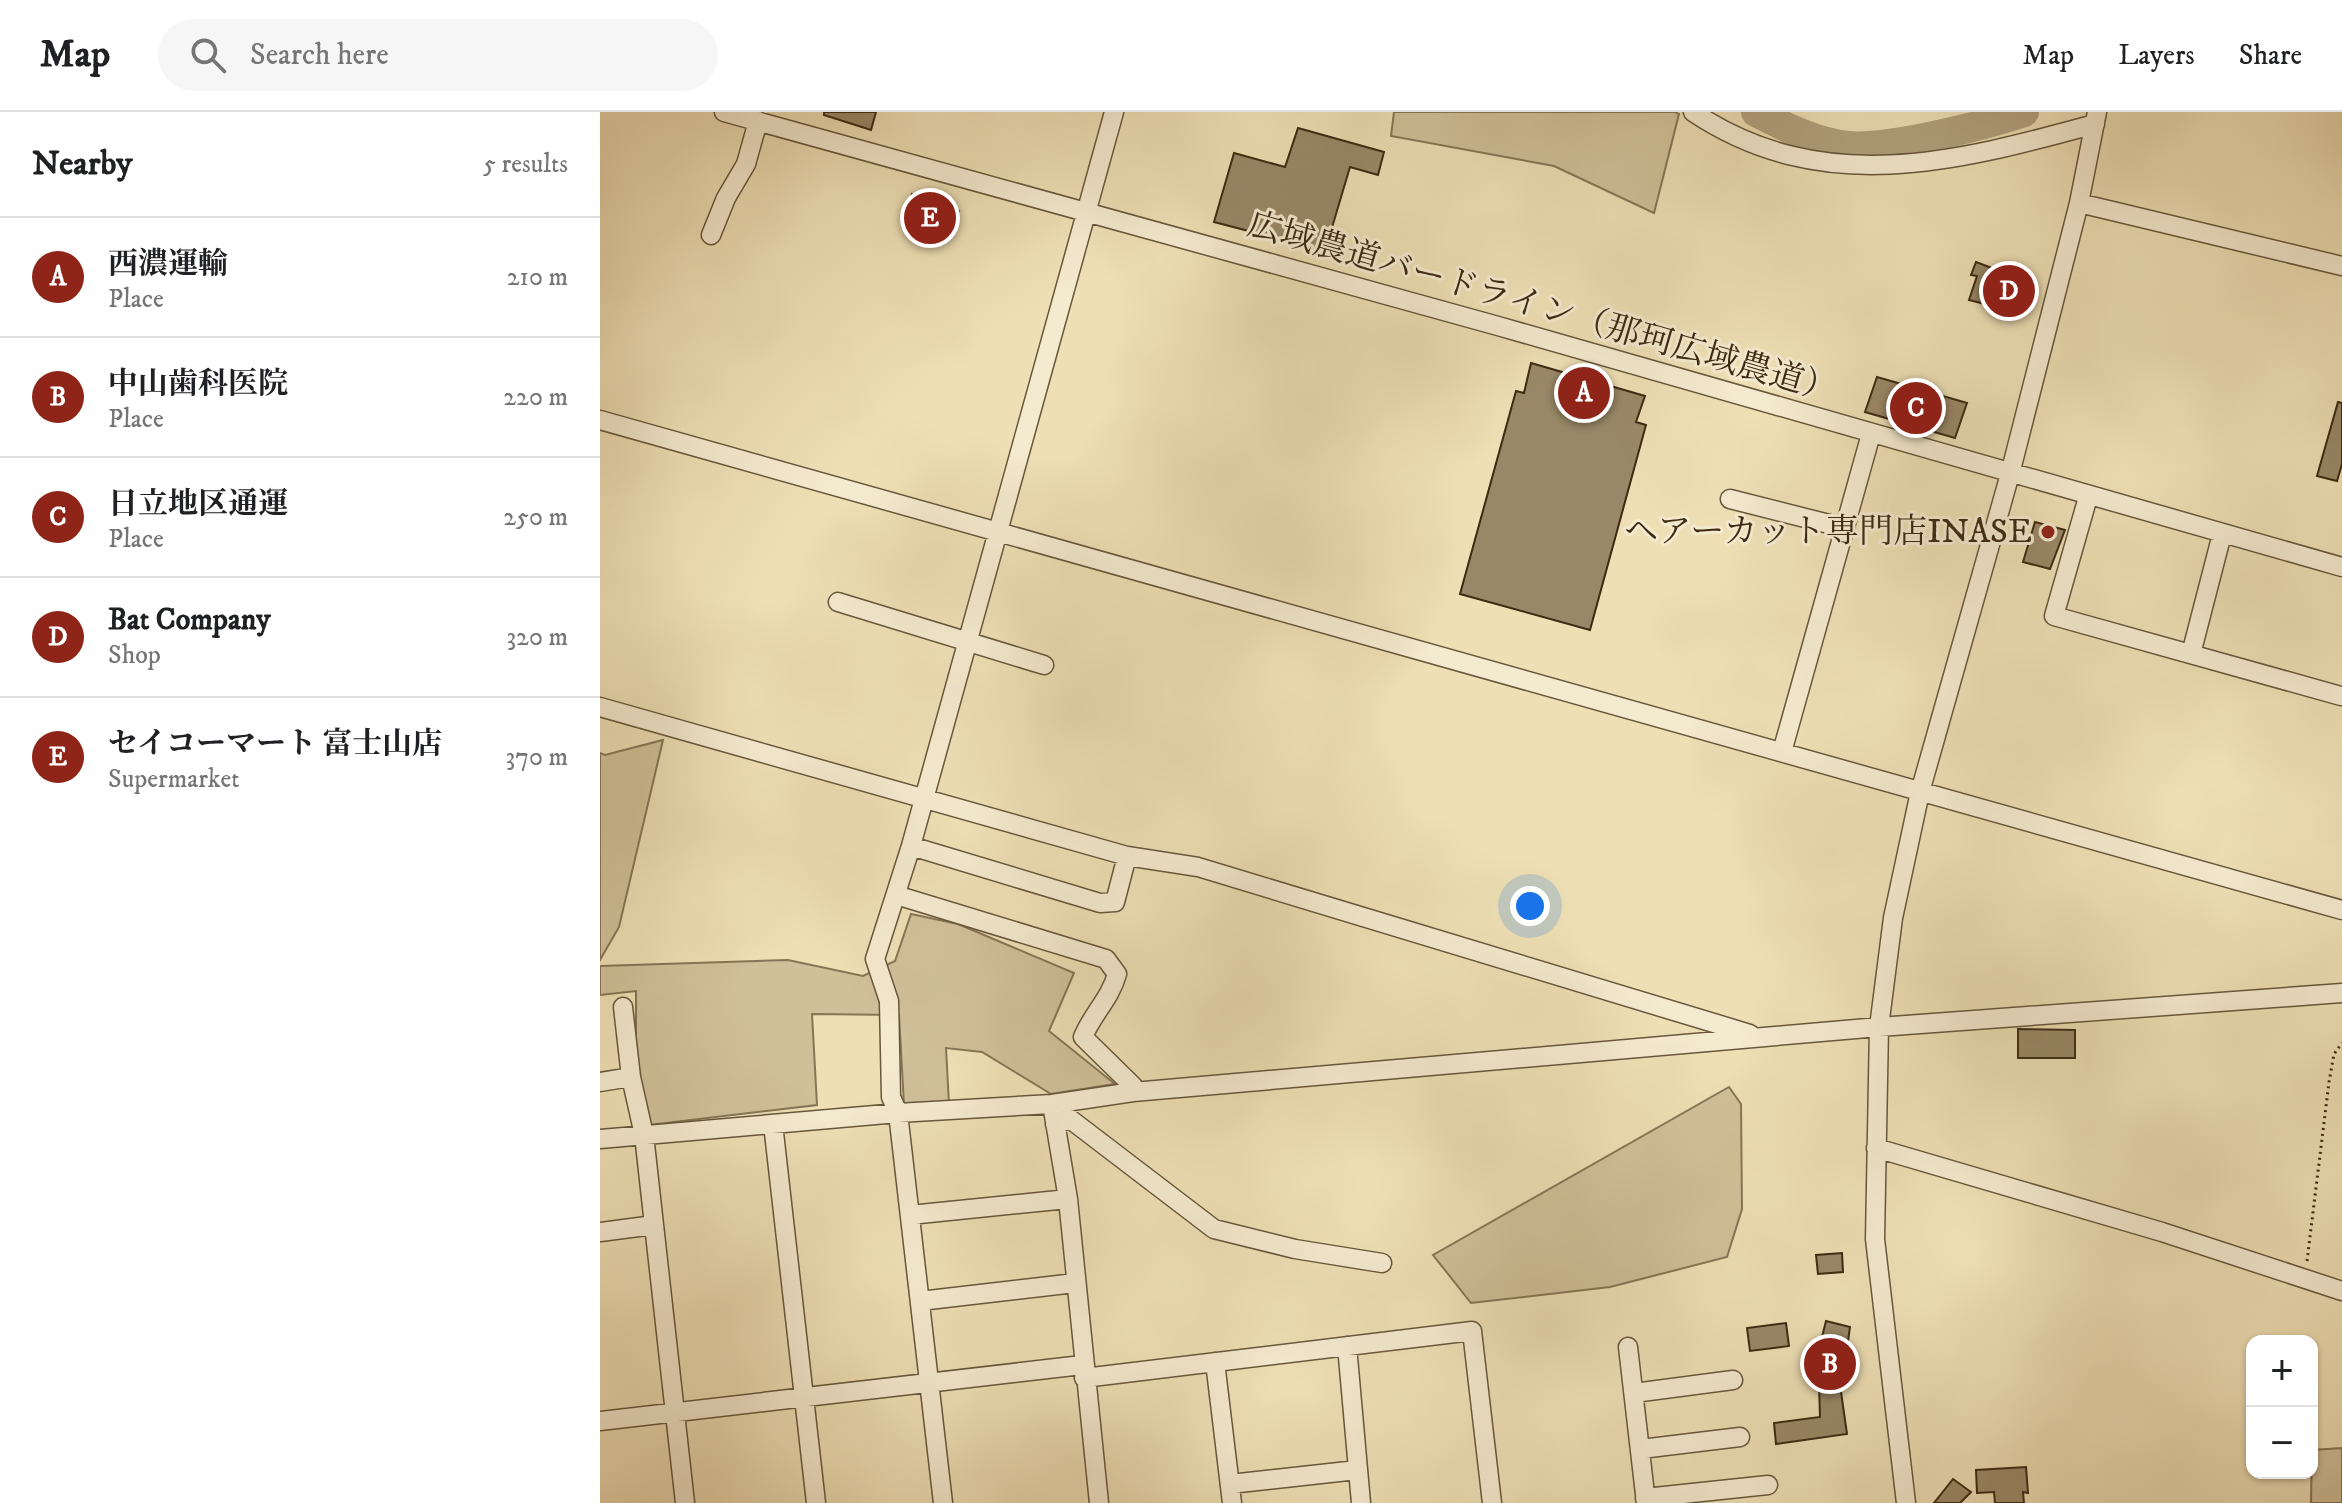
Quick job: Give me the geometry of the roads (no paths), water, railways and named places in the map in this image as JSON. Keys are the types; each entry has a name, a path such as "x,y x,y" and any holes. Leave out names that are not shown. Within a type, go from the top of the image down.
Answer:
{"street":[{"name":"広域農道バードライン（那珂広域農道）","path":"724,112 1498,326 2088,497 2342,567"},
{"path":"943,1503 898,1113 891,1097 889,1001 875,959 911,846 1114,112"},
{"path":"1693,112 1729,137 1773,152 1881,168 1996,151 2096,118 2079,203 2010,474 1920,792 1893,918 1879,1027 1875,1239 1906,1503"},
{"path":"711,235 726,198 746,164 758,121"},
{"path":"2079,203 2342,266"},
{"path":"600,420 997,529 2342,910"},
{"path":"1782,752 1871,434"},
{"path":"2088,497 2054,616 2341,696"},
{"path":"1730,499 1845,528"},
{"path":"2191,654 2222,534"},
{"path":"838,602 1044,665"},
{"path":"600,707 1127,856 1198,867 1745,1033 1773,1037"},
{"path":"911,846 1100,903 1115,902 1127,856"},
{"path":"896,895 1106,959 1117,974 1111,994 1091,1018 1083,1037 1133,1086 1133,1092"},
{"path":"600,1139 898,1113 1052,1104 1133,1092 1879,1027 2342,993"},
{"path":"623,1007 631,1077 644,1135 685,1503"},
{"path":"600,1082 631,1077"},
{"path":"1052,1104 1068,1199 1083,1372 1099,1503"},
{"path":"1055,1124 1070,1119 1214,1229 1295,1249 1382,1263"},
{"path":"773,1124 816,1503"},
{"path":"1876,1148 2305,1277 2342,1291"},
{"path":"910,1215 1068,1199"},
{"path":"600,1232 654,1225"},
{"path":"920,1301 1075,1283"},
{"path":"600,1421 929,1383 1215,1362 1472,1331 1492,1503"},
{"path":"1347,1346 1361,1503"},
{"path":"1628,1347 1646,1501 1768,1485"},
{"path":"1215,1362 1231,1494 1357,1470"},
{"path":"1634,1393 1733,1380"},
{"path":"1641,1449 1740,1437"}],"waterway":[{"path":"1756,112 1812,138 1848,146 1887,144 1936,135 2024,112"}],"place":[{"name":"セイコーマート 富士山店","path":"930,218"},
{"name":"Bat Company","path":"2009,291"},
{"name":"西濃運輸","path":"1584,393"},
{"name":"日立地区通運","path":"1916,408"},
{"name":"ヘアーカット専門店INASE","path":"2048,532"},
{"name":"中山歯科医院","path":"1830,1364"}]}
